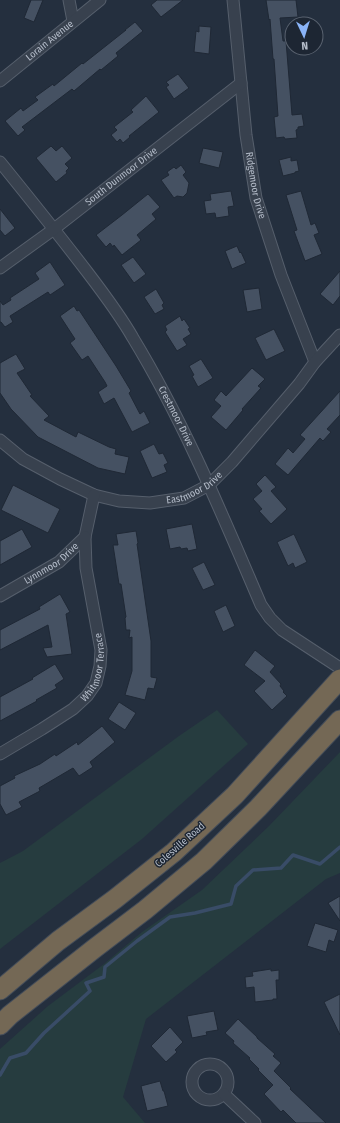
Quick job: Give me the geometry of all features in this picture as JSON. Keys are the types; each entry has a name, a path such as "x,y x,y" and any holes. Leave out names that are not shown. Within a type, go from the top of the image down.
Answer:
{"highway":[{"name":"Colesville Road","path":"0,990 58,941 115,899 174,852 235,796 340,679"},
{"path":"0,1025 10,1015 145,910 204,861 258,808 340,720"}],"street":[{"path":"69,0 73,21"},
{"name":"Lorain Avenue","path":"0,82 100,0"},
{"name":"Ridgemoor Drive","path":"233,0 246,135 256,198 281,275 315,362"},
{"name":"South Dunmoor Drive","path":"0,268 241,83"},
{"name":"Crestmoor Drive","path":"0,162 54,228 133,337 176,413 261,605 270,618 282,630 340,668"},
{"name":"Eastmoor Drive","path":"0,440 23,459 94,495 119,501 150,504 184,498 209,485 232,462 299,384 315,362 340,335"},
{"name":"Lynnmoor Drive","path":"0,596 59,562 85,537 94,495"},
{"name":"Whitmoor Terrace","path":"0,754 73,709 87,696 96,683 102,650 86,568 85,537"},
{"path":"224,1094 255,1123"}],"green space":[{"path":"217,710 248,744 142,839 0,949 0,863 23,851 179,736"},
{"path":"340,752 340,873 326,879 146,1019 123,1097 145,1123 0,1123 0,1049 48,1006 104,964 142,932 202,890 269,826"}],"building":[{"path":"31,0 43,0 34,22 24,18"},
{"path":"157,0 183,0 161,17 151,5"},
{"path":"266,0 296,0 298,16 284,16 284,18 280,18 284,41 284,56 287,56 292,115 302,114 304,126 298,127 296,130 297,138 276,138 274,117 278,116 270,19 269,20"},
{"path":"135,22 143,31 116,53 118,56 74,91 72,89 22,127 25,130 18,136 5,121 21,108 23,111 38,100 35,97 53,84 54,86"},
{"path":"199,26 211,27 209,54 194,52 196,31 199,32"},
{"path":"178,74 189,88 174,99 166,87 169,85 166,82"},
{"path":"146,96 159,112 129,136 130,137 123,143 120,139 117,142 111,135 117,130 114,127 133,112 131,110"},
{"path":"51,146 56,151 62,146 72,158 65,164 69,168 66,171 67,173 56,182 36,158"},
{"path":"203,148 223,152 219,168 199,163"},
{"path":"291,157 291,161 297,160 299,171 283,176 279,160"},
{"path":"181,165 186,172 183,175 189,183 187,193 183,197 177,196 174,198 161,180 169,175 167,172 174,167 176,169"},
{"path":"231,191 234,206 228,207 229,216 216,218 215,213 206,214 204,201 211,200 210,194"},
{"path":"301,191 311,225 315,223 319,233 314,235 322,254 305,261 294,231 297,230 286,195"},
{"path":"148,194 160,207 152,214 156,219 137,235 141,240 122,255 114,245 113,247 110,243 106,247 96,235"},
{"path":"0,209 15,228 5,236 0,230"},
{"path":"237,246 246,263 232,269 225,251"},
{"path":"133,257 146,274 134,283 121,265"},
{"path":"50,262 65,285 50,295 48,292 10,316 13,322 5,327 0,322 0,301 3,305 11,300 10,298 39,279 35,273"},
{"path":"340,271 340,296 333,305 320,294"},
{"path":"259,288 262,309 247,312 243,290"},
{"path":"156,289 164,303 162,305 164,309 155,314 144,297"},
{"path":"74,306 77,311 79,310 116,366 131,391 129,393 140,414 144,411 150,423 132,432 114,398 104,404 98,392 107,386 105,382 88,356 82,360 70,343 75,339 60,316"},
{"path":"180,316 182,321 184,319 190,328 188,329 191,334 183,339 187,345 177,351 165,332 167,330 165,326"},
{"path":"274,329 285,351 266,360 255,338"},
{"path":"16,354 25,369 17,373 32,395 30,396 49,416 44,420 76,437 78,432 116,449 115,454 129,457 125,474 98,468 38,437 11,409 0,393 0,363"},
{"path":"201,359 213,378 198,387 189,366"},
{"path":"252,368 265,379 258,386 261,388 226,430 211,417 221,406 214,400 221,391 226,396"},
{"path":"340,391 340,415 327,429 331,432 323,441 320,438 288,475 275,464 288,448 293,453 305,439 300,435"},
{"path":"154,444 159,454 163,453 168,463 164,465 167,472 152,478 140,451"},
{"path":"265,475 276,487 271,491 287,509 271,524 259,511 262,509 253,499 262,491 256,484"},
{"path":"13,485 60,509 48,533 1,510"},
{"path":"192,524 197,549 188,551 187,548 181,549 180,547 170,549 166,529"},
{"path":"22,529 32,547 0,565 0,541"},
{"path":"136,531 151,641 151,677 157,678 154,689 148,688 145,700 125,695 132,671 132,637 129,638 130,630 126,630 126,617 121,584 119,584 113,545 118,545 116,534"},
{"path":"294,534 307,562 295,568 293,563 288,566 277,542"},
{"path":"204,562 215,585 203,590 192,568"},
{"path":"60,594 70,612 66,614 72,654 47,657 43,648 52,647 48,625 0,650 0,630 40,609 39,607"},
{"path":"226,605 235,626 223,632 214,611"},
{"path":"255,650 275,666 270,672 281,684 280,686 284,691 283,692 287,696 272,710 254,691 265,681 244,665"},
{"path":"55,664 64,679 55,685 57,688 36,700 37,701 0,721 0,697 33,679 32,678"},
{"path":"119,702 136,713 125,730 108,719"},
{"path":"102,726 115,742 90,762 93,767 79,776 73,768 39,788 40,791 19,802 22,807 6,815 0,804 0,786 15,778 14,776 40,764 55,754 56,756 77,742 78,745"},
{"path":"340,896 340,921 328,903"},
{"path":"315,923 338,930 334,942 329,940 326,952 307,946"},
{"path":"271,969 271,971 279,970 279,980 276,980 277,999 255,1002 254,987 246,988 245,977 253,976 252,972"},
{"path":"340,994 340,1035 324,1002"},
{"path":"214,1011 218,1030 206,1032 207,1035 192,1038 187,1016"},
{"path":"238,1019 275,1054 273,1056 281,1063 274,1071 291,1088 290,1089 326,1123 296,1123 283,1110 281,1112 264,1094 273,1085 258,1070 259,1069 249,1059 250,1058 233,1043 234,1041 225,1033"},
{"path":"170,1027 183,1042 175,1050 177,1052 166,1062 151,1046"},
{"path":"160,1081 168,1106 147,1111 141,1086"}],"waterway":[{"path":"0,1075 10,1058 26,1053 44,1033 90,991 86,983 104,977 105,967 170,917 195,913 231,904 236,886 253,870 281,868 293,855 320,864 340,847"}]}
